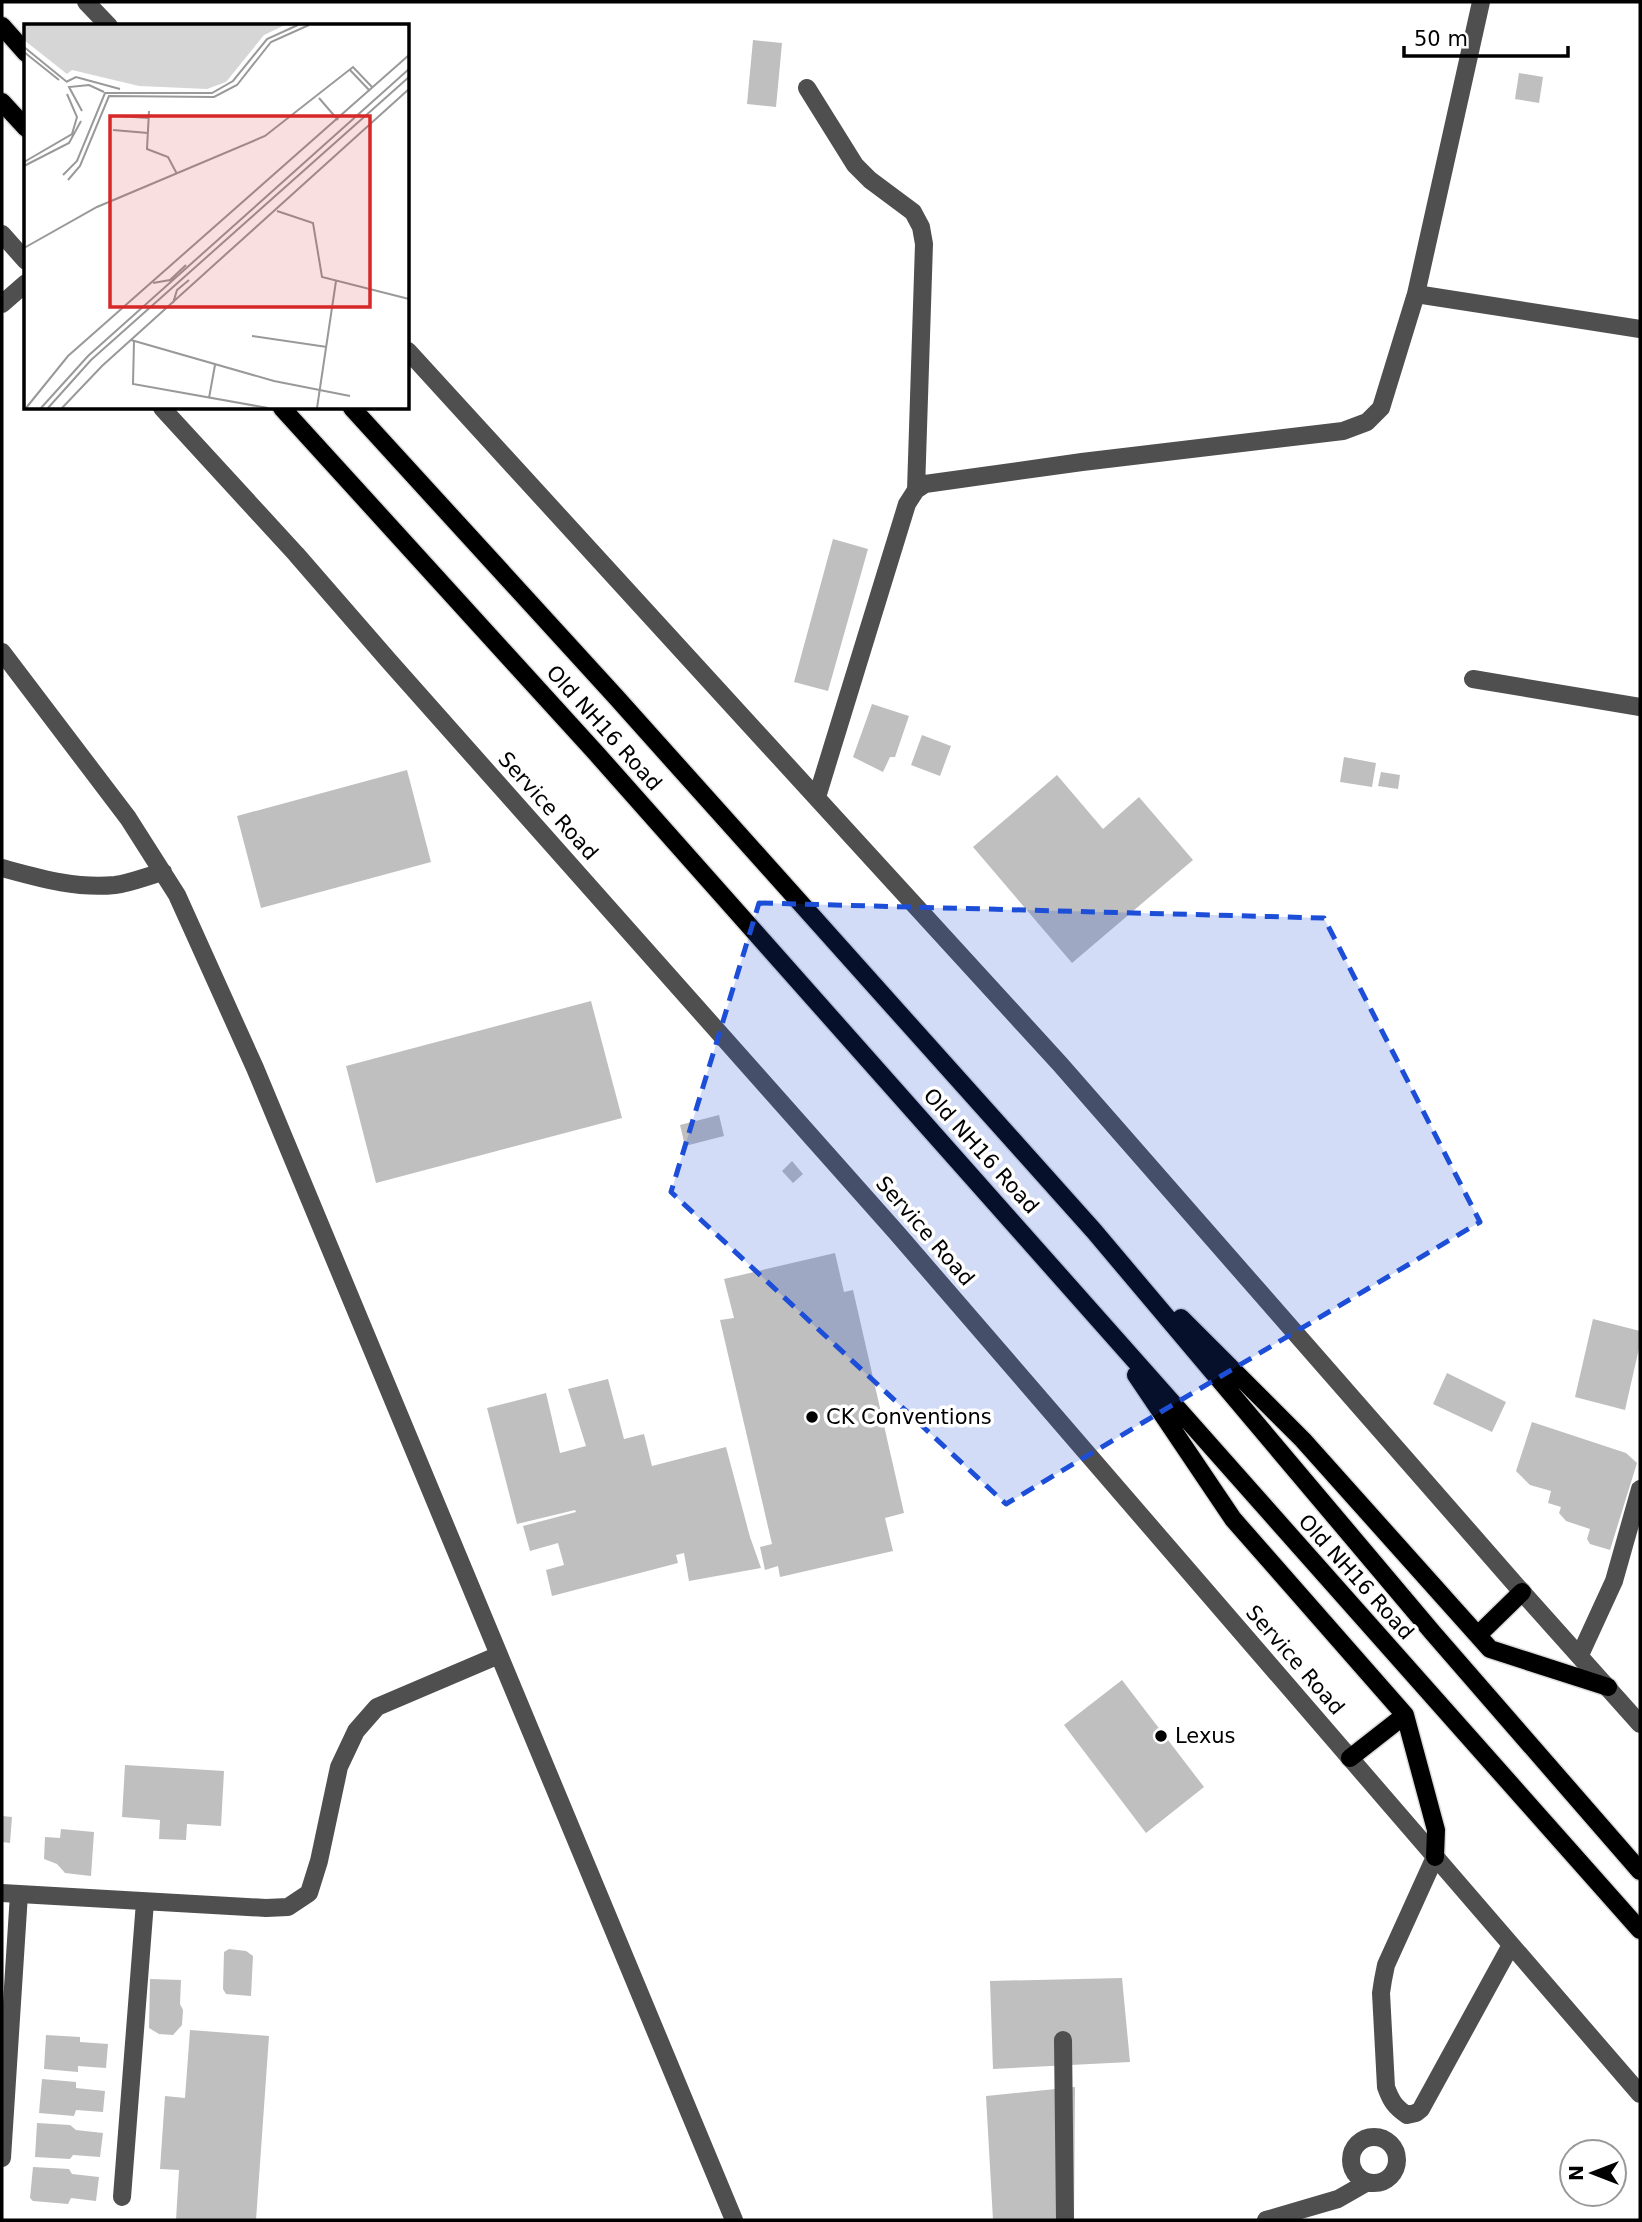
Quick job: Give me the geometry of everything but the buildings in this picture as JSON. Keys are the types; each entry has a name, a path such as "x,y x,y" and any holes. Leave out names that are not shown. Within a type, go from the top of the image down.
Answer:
{"main road":[{"path":"2,26 24,50"},
{"path":"2,102 24,126"},
{"name":"Old NH16 Road","path":"284,410 596,753 1094,1312 1277,1524 1640,1930"},
{"name":"Old NH16 Road","path":"354,410 617,697 1094,1231 1433,1633 1640,1871"},
{"path":"1094,1231 1303,1440 1490,1649 1608,1687"},
{"path":"1094,1312 1233,1519 1405,1715 1436,1830 1435,1857"},
{"path":"1478,1635 1522,1592"},
{"path":"1350,1758 1405,1715"}],"street":[{"path":"86,2 106,24"},
{"path":"817,797 907,503 916,490 925,484 1069,464 1343,431 1367,422 1381,408 1416,294 1481,2"},
{"path":"807,88 855,165 870,180 913,212 921,227 924,244 916,490"},
{"path":"2,234 24,259"},
{"path":"2,304 24,285"},
{"path":"1416,294 1640,329"},
{"path":"410,353 1060,1063 1640,1724"},
{"name":"Service Road","path":"164,410 296,554 887,1221 1640,2094"},
{"path":"2,652 128,818 177,895 255,1068 734,2220"},
{"path":"1473,679 1640,707"},
{"path":"2,868 81,886 117,885 163,872"},
{"path":"1580,1655 1614,1581 1640,1489"},
{"path":"2,2158 11,1894 288,1907 309,1893 319,1861 339,1768 356,1731 377,1707 499,1655"},
{"path":"1407,2115 1391,2101 1386,2087 1381,1993 1386,1965 1435,1857"},
{"path":"122,2197 145,1902"},
{"path":"1391,2142 1407,2115 1421,2109 1511,1945"},
{"path":"1063,2040 1065,2220"},
{"path":"1266,2220 1338,2199 1366,2183 1385,2182 1397,2164 1391,2142 1377,2137 1369,2138 1353,2148 1353,2170 1359,2179 1366,2183"}],"highlighted area":[{"path":"759,903 1324,918 1480,1222 1006,1504 671,1192"}],"place":[{"name":"CK Conventions","path":"812,1417"},
{"name":"Lexus","path":"1161,1736"}]}
